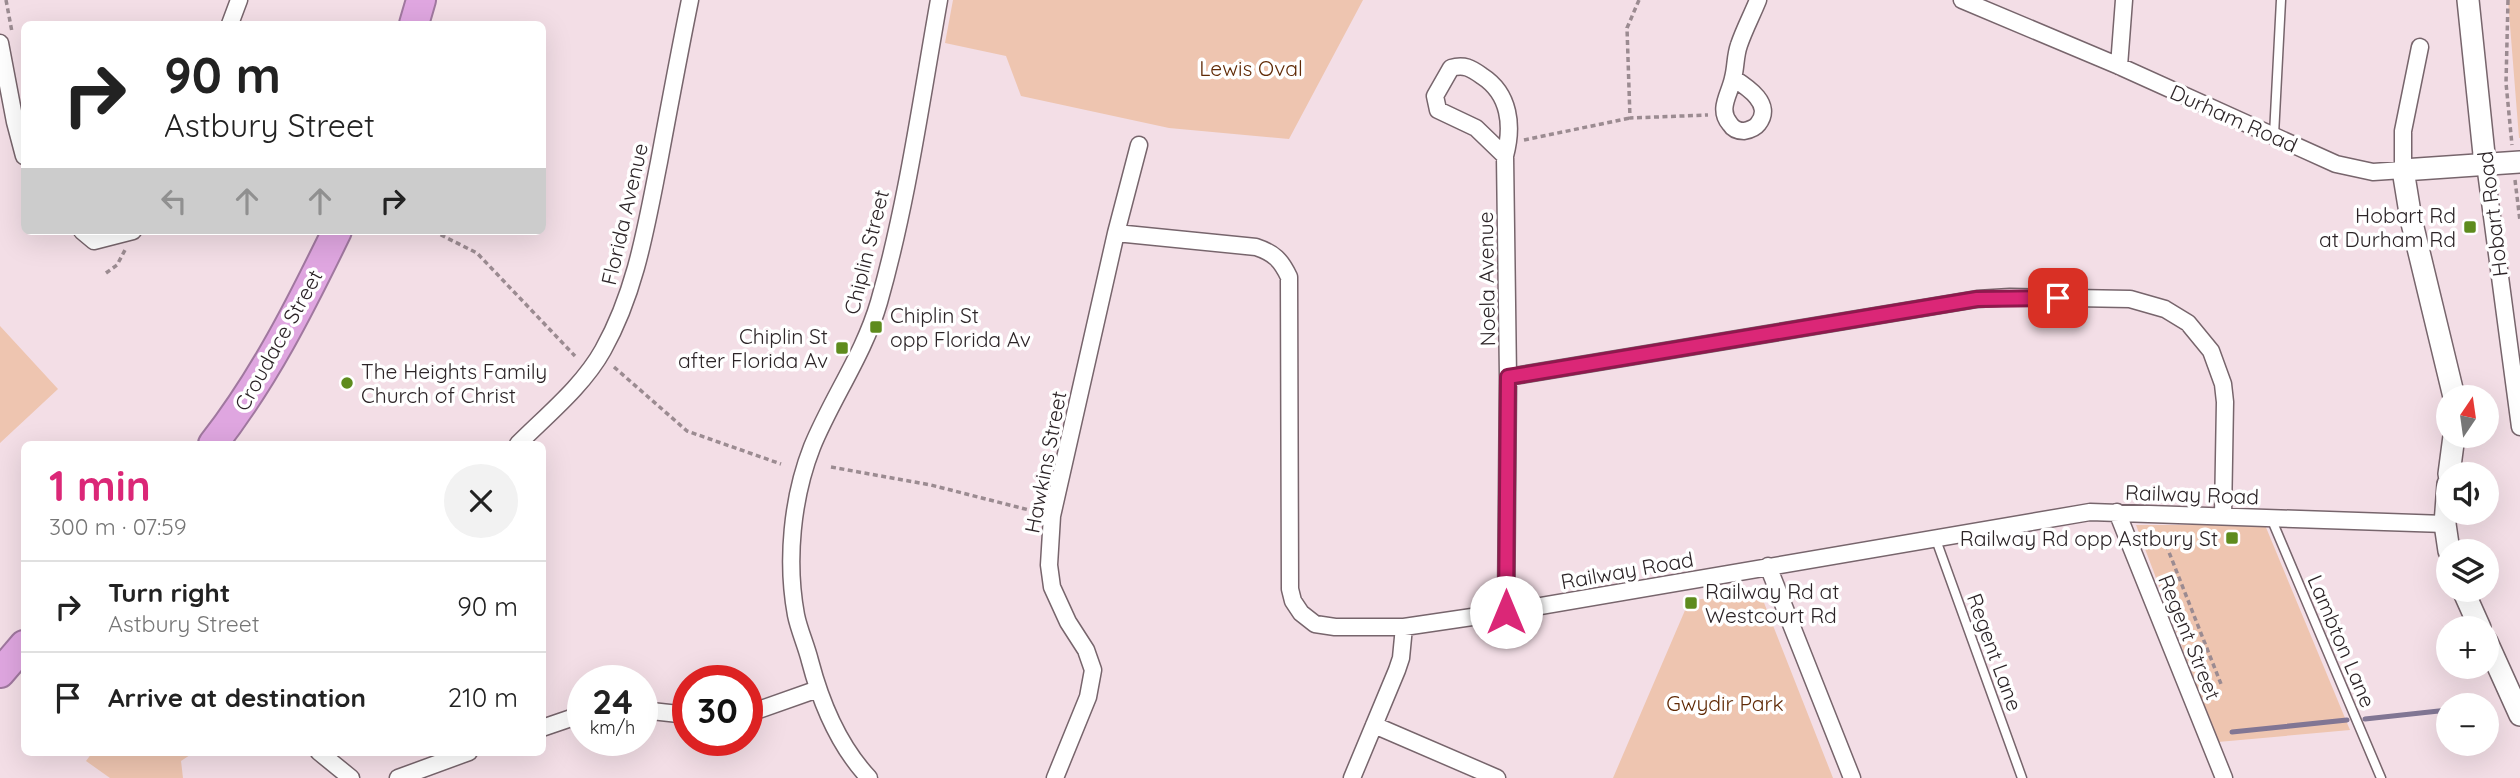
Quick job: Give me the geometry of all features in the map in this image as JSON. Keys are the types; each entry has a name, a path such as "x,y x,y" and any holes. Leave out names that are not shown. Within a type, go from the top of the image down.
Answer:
{"highway":[{"path":"415,21 421,0"},
{"name":"Croudace Street","path":"216,441 240,410 279,345 335,235"},
{"path":"0,673 21,648"}],"main road":[{"name":"Hobart Road","path":"2468,0 2485,164"},
{"name":"Durham Road","path":"2403,170 2485,164 2515,157"},
{"path":"2403,170 2410,219 2451,385"},
{"path":"2499,669 2520,715"}],"street":[{"path":"231,21 239,0"},
{"name":"Florida Avenue","path":"521,441 589,370 602,352 627,298 642,250 690,0"},
{"name":"Chiplin Street","path":"869,778 831,722 818,689 795,605 792,554 798,501 812,449 853,364 877,306 895,239 939,0"},
{"path":"1733,78 1739,45 1758,0"},
{"name":"Durham Road","path":"1962,0 2349,168 2373,172 2403,170"},
{"path":"2119,66 2124,0"},
{"path":"0,43 21,145"},
{"path":"2403,170 2403,131 2420,47"},
{"name":"Noela Avenue","path":"1505,156 1476,128 1438,110 1435,96 1451,68 1469,67 1489,80 1499,92 1509,118 1505,156 1508,377 1506,612"},
{"name":"Hawkins Street","path":"1055,778 1088,697 1093,670 1086,650 1068,622 1052,587 1049,541 1052,516 1116,233 1139,145"},
{"name":"Hobart Road","path":"2485,164 2516,366 2520,427"},
{"name":"Railway Road","path":"1116,233 1256,247 1272,253 1282,262 1289,278 1290,589 1301,614 1315,624 1335,627 1404,627 2090,512 2436,524"},
{"path":"87,235 94,241 117,235"},
{"path":"1508,377 1977,299 2010,297 2139,301 2165,309 2188,323 2206,343 2219,367 2225,402 2223,516"},
{"name":"Regent Street","path":"2117,512 2224,778"},
{"path":"1768,566 1852,778"},
{"path":"1352,778 1401,658 1404,627"},
{"path":"763,708 818,689"},
{"path":"546,727 567,719"},
{"path":"1374,725 1497,778"},
{"path":"324,756 351,778"},
{"path":"398,778 458,756"}],"lane":[{"path":"2274,135 2281,0"},
{"name":"Lambton Lane","path":"2271,518 2381,778"},
{"name":"Regent Lane","path":"1935,537 2022,778"}],"path":[{"path":"1630,118 1627,28 1639,0"},
{"path":"2508,0 2506,83 2520,221"},
{"path":"1524,140 1630,118 1708,115"},
{"path":"2500,134 2511,133"},
{"path":"2515,157 2520,139"},
{"path":"2508,189 2517,189"},
{"path":"106,273 123,257 128,235"},
{"path":"441,235 477,253 575,356"},
{"path":"614,367 687,431 780,464"},
{"path":"831,467 931,485 1033,511"},
{"path":"2163,537 2221,684"}],"green space":[{"name":"Lewis Oval","path":"953,0 1363,0 1289,139 1169,128 1021,96 1006,56 945,43"},
{"path":"2508,0 2520,0 2520,138 2519,138"},
{"path":"0,326 58,389 0,443"},
{"path":"2136,525 2265,525 2350,730 2218,742"},
{"name":"Gwydir Park","path":"1759,590 1833,778 1613,778 1689,601"},
{"path":"90,756 188,756 181,761 183,778 110,778 86,761"}],"waterway":[{"path":"2365,719 2436,711"},
{"path":"2232,732 2347,720"}],"place":[{"name":"Hobart Rd at Durham Rd","path":"2470,227"},
{"name":"Chiplin St opp Florida Av","path":"876,327"},
{"name":"Chiplin St after Florida Av","path":"842,348"},
{"name":"The Heights Family Church of Christ","path":"347,383"},
{"name":"Railway Rd opp Astbury St","path":"2232,538"},
{"name":"Railway Rd at Westcourt Rd","path":"1691,603"}],"route":[{"path":"1506,612 1508,377 1977,299 2058,298"}]}
